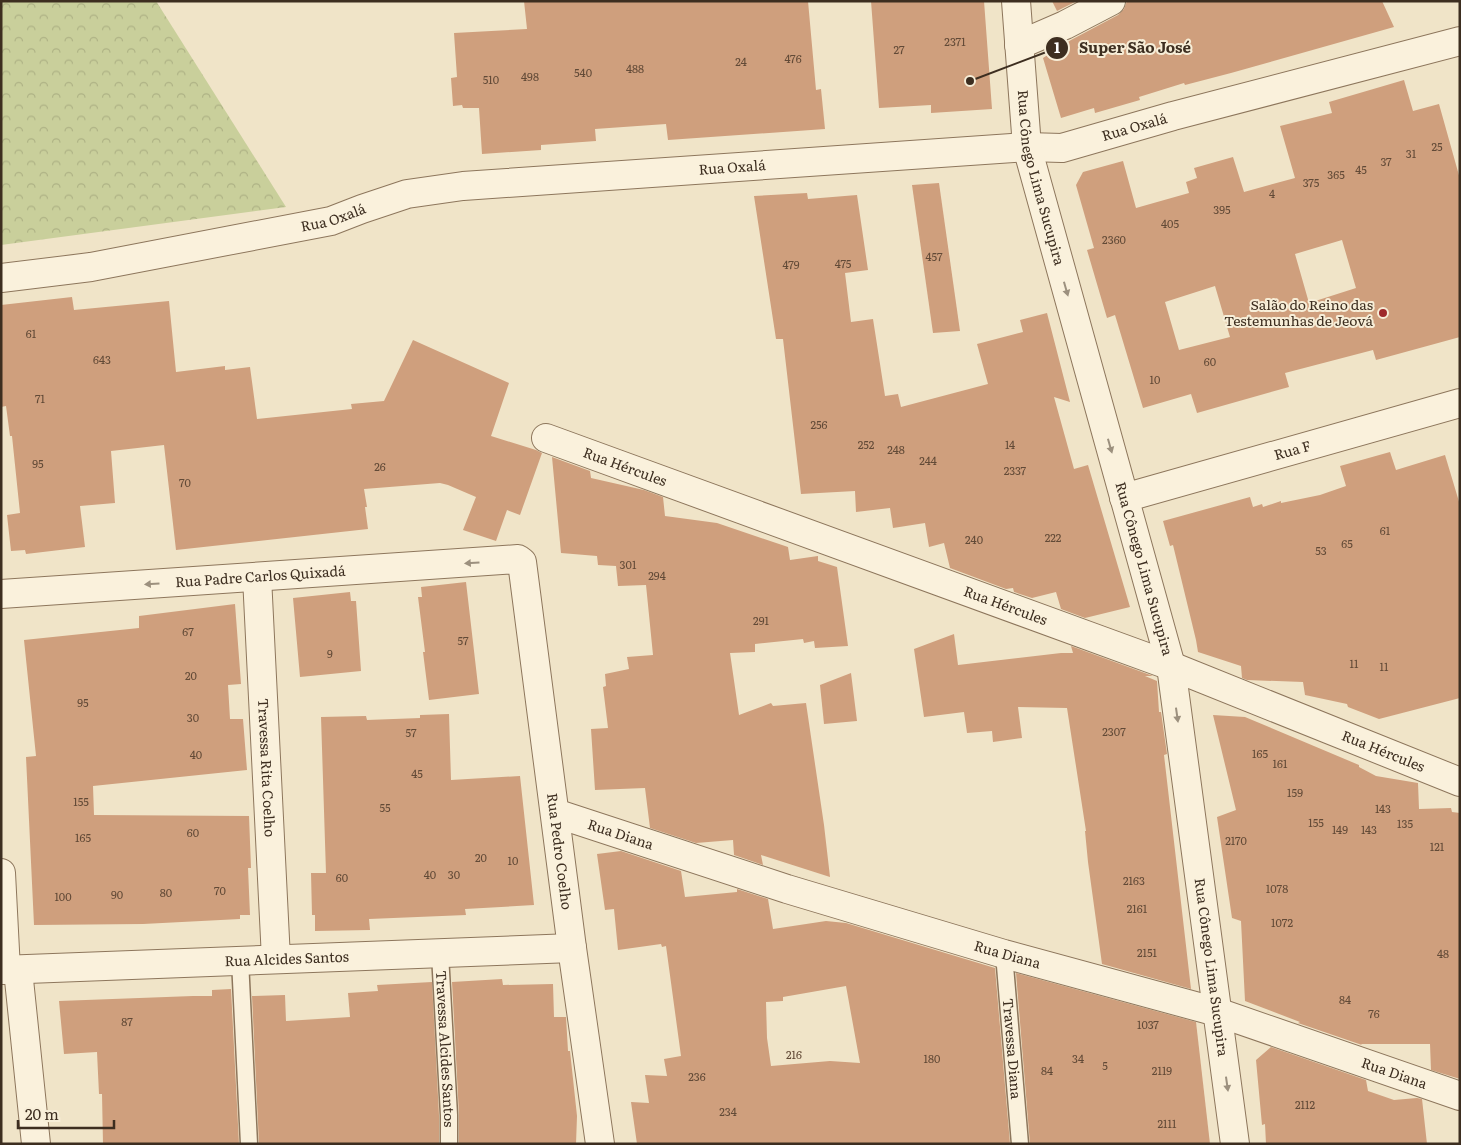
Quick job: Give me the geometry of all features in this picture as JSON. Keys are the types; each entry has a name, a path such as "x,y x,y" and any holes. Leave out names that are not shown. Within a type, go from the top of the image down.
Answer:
{"street":[{"name":"Rua Cônego Lima Sucupira","path":"1016,1 1027,147 1171,666 1234,1144"},
{"path":"1019,45 1065,25 1111,1"},
{"name":"Rua Oxalá","path":"1,278 91,267 331,221 407,194 463,186 1027,147 1062,148 1173,116 1460,41"},
{"name":"Rua F","path":"1124,498 1460,403"},
{"name":"Rua Hércules","path":"546,438 1171,666 1460,782"},
{"name":"Rua Padre Carlos Quixadá","path":"1,594 520,560"},
{"name":"Rua Pedro Coelho","path":"520,560 523,564 572,948 600,1144"},
{"name":"Travessa Rita Coelho","path":"257,577 276,959"},
{"name":"Rua Diana","path":"555,813 786,889 1004,954 1217,1012 1460,1096"},
{"path":"1,873 9,970 36,1144"},
{"name":"Rua Alcides Santos","path":"9,970 572,948"}],"lane":[{"name":"Travessa Alcides Santos","path":"440,954 449,1144"},
{"name":"Travessa Diana","path":"1004,954 1020,1144"},
{"path":"240,960 249,1144"}],"green space":[{"path":"1,1 156,1 286,207 1,245"}],"building":[{"path":"524,1 808,1 816,90 821,89 825,129 668,140 666,124 595,129 596,141 541,145 541,150 482,154 479,108 463,108 462,105 453,106 451,78 457,77 454,33 527,29"},
{"path":"871,1 984,1 992,109 931,113 931,105 879,108"},
{"path":"1052,1 1077,1 1057,11"},
{"path":"1127,1 1382,1 1394,27 1231,73 1185,85 1184,83 1139,97 1140,100 1095,113 1094,108 1061,118 1043,58 1071,40 1118,15 1124,9"},
{"path":"1404,80 1413,111 1439,104 1460,179 1460,337 1376,360 1373,350 1285,373 1289,387 1197,413 1191,394 1143,408 1115,315 1107,318 1087,250 1094,248 1076,185 1083,172 1123,161 1136,208 1189,193 1186,182 1197,178 1194,168 1233,157 1244,192 1295,178 1280,126 1332,113 1329,102","holes":["1342,240 1356,288 1309,303 1295,254","1215,286 1230,337 1179,350 1165,302"]},
{"path":"939,183 960,331 933,333 912,185"},
{"path":"807,193 808,199 857,195 868,270 845,273 851,322 873,319 885,396 898,394 901,407 988,384 977,344 1023,332 1020,320 1047,313 1070,402 1054,397 1074,469 1088,465 1130,607 1085,618 1061,609 1056,592 1032,598 1014,592 1013,588 1006,589 950,568 944,543 929,547 925,523 893,528 890,508 856,512 855,491 801,494 783,339 776,339 754,196"},
{"path":"72,297 74,310 169,301 176,372 225,366 225,370 250,367 257,419 352,409 351,404 384,401 413,340 509,383 491,436 542,453 520,515 507,510 496,541 463,530 476,497 448,485 440,483 364,489 368,529 176,550 164,445 111,451 115,503 80,506 85,547 26,554 25,550 11,551 7,515 20,513 12,436 10,436 6,406 1,407 1,305"},
{"path":"1390,452 1396,470 1445,455 1460,505 1460,698 1379,719 1348,707 1347,704 1305,695 1303,682 1247,680 1242,678 1241,666 1198,652 1173,545 1170,546 1163,521 1250,497 1253,507 1262,504 1263,507 1281,501 1281,503 1320,495 1346,486 1340,466"},
{"path":"552,457 590,471 591,478 644,490 663,497 665,516 717,523 788,547 790,560 818,556 818,561 837,567 848,646 815,648 814,641 804,643 803,639 755,644 755,652 730,653 739,715 771,703 773,706 806,703 830,877 761,855 763,865 734,855 733,840 696,843 650,828 645,788 595,790 591,729 608,728 603,687 606,686 605,674 629,669 627,657 653,655 646,585 618,586 616,566 598,565 597,556 561,553"},
{"path":"466,582 479,694 429,700 418,597 422,597 421,587"},
{"path":"350,592 351,601 356,601 361,671 300,677 293,598"},
{"path":"235,604 241,684 228,685 230,719 243,719 247,770 93,786 94,815 249,816 251,868 248,868 250,915 240,915 240,919 143,924 34,925 26,757 36,756 24,640 139,628 139,616"},
{"path":"954,634 958,665 1073,653 1071,646 1153,676 1145,676 1157,681 1159,712 1161,712 1167,754 1164,755 1191,989 1102,964 1088,862 1086,831 1067,708 1018,707 1022,738 993,742 992,731 967,733 964,712 924,717 914,649"},
{"path":"851,673 857,721 824,724 820,685"},
{"path":"449,714 451,780 520,776 534,905 465,909 466,915 369,919 370,930 315,931 315,915 312,915 311,873 326,873 321,717 366,716 367,720 420,718 420,715"},
{"path":"1213,715 1245,717 1359,765 1359,767 1376,776 1418,783 1419,809 1451,808 1452,812 1460,813 1460,1079 1431,1070 1430,1044 1362,1045 1298,1023 1300,1022 1245,1001 1241,921 1232,918 1217,817 1236,810"},
{"path":"621,851 681,871 685,897 737,892 737,889 768,899 773,929 826,921 846,923 995,968 1010,1144 637,1144 631,1102 649,1103 645,1075 667,1076 664,1059 681,1056 666,946 662,947 661,944 618,950 614,909 605,910 597,854","holes":["846,986 860,1063 830,1061 771,1066 767,1038 766,1002 783,1001 783,997"]},
{"path":"1016,973 1196,1022 1210,1144 1030,1144"},
{"path":"502,979 503,985 553,984 554,1017 566,1017 568,1051 570,1051 577,1116 576,1144 459,1144 452,982"},
{"path":"432,982 439,1144 259,1144 252,996 285,995 286,1021 350,1017 348,993 378,991 377,985"},
{"path":"231,989 239,1144 103,1144 102,1094 99,1094 97,1052 64,1054 59,1001 212,996 212,990"},
{"path":"1271,1047 1366,1080 1368,1091 1394,1100 1422,1099 1427,1144 1266,1144 1265,1124 1262,1125 1256,1060"}],"place":[{"name":"Super São José","path":"970,81"},
{"name":"Salão do Reino das Testemunhas de Jeová","path":"1383,313"}]}
